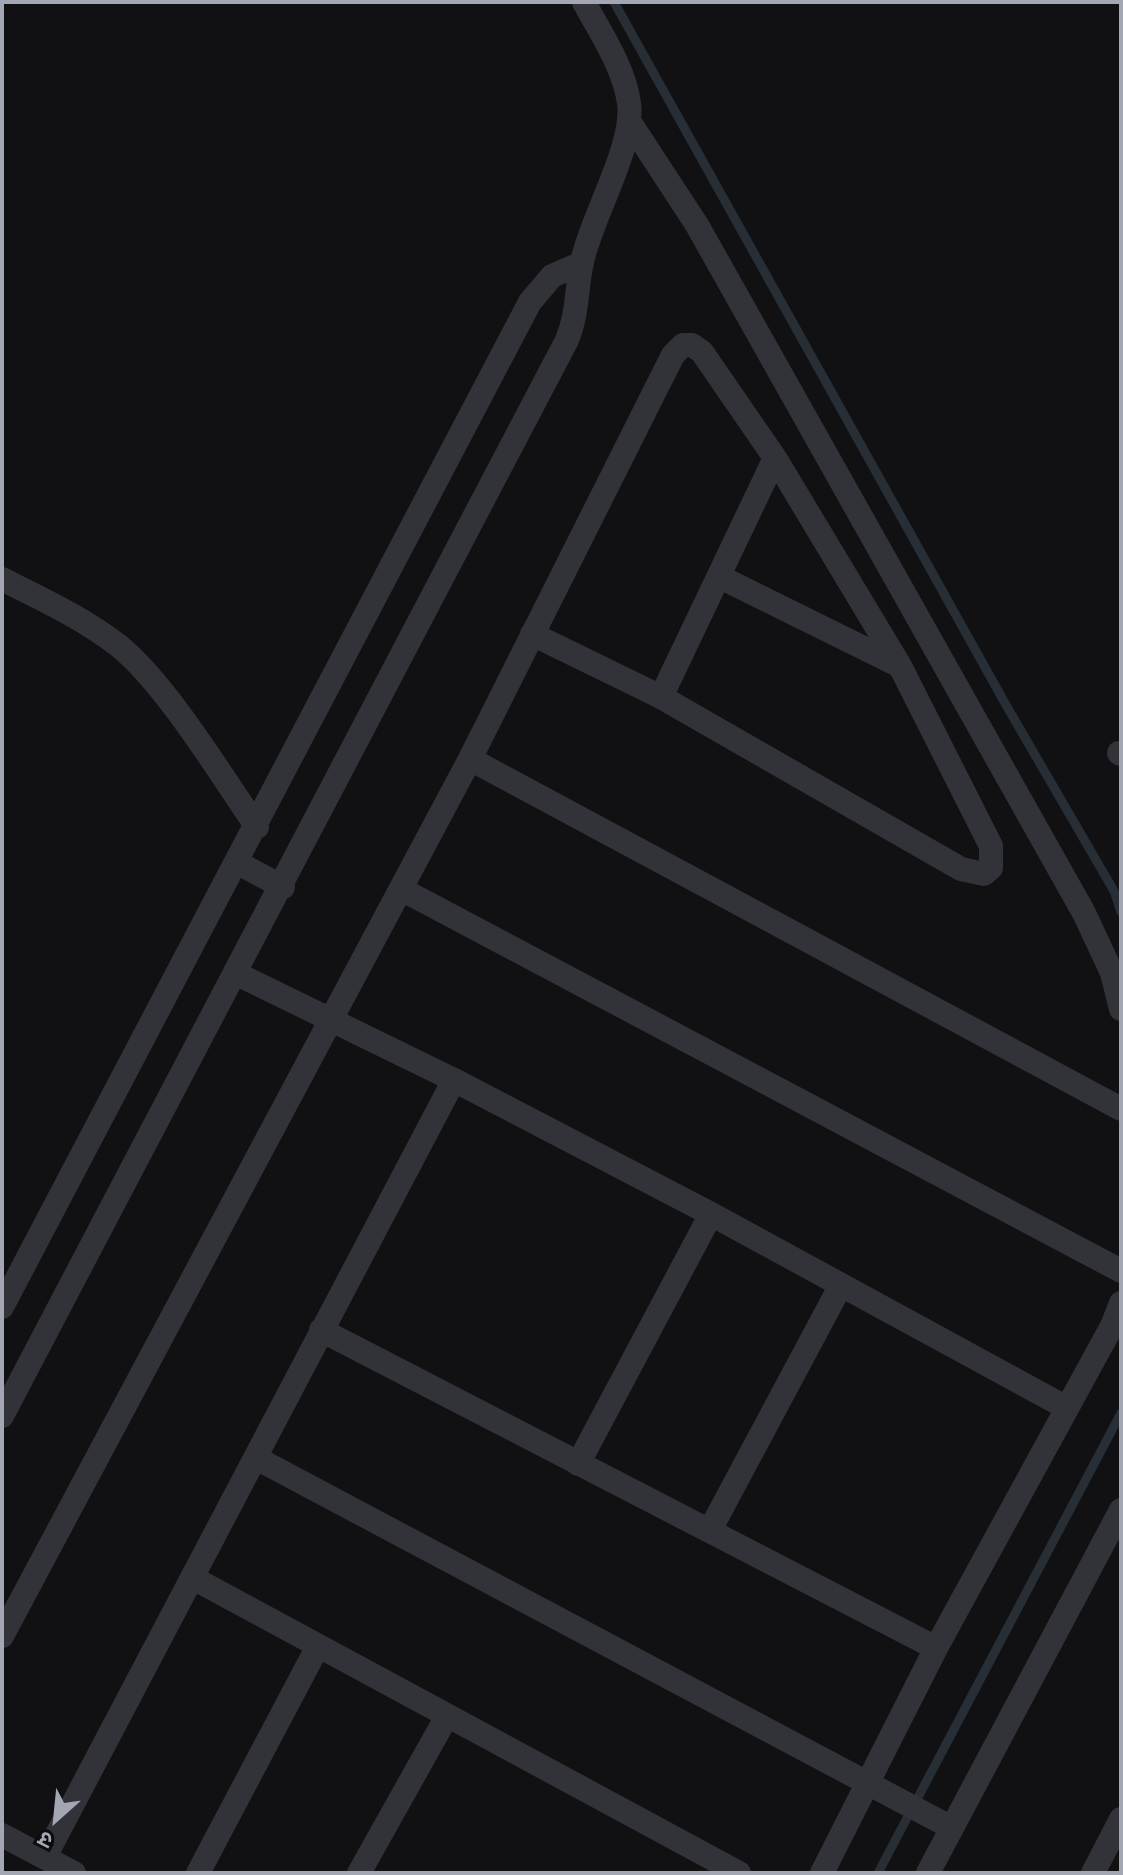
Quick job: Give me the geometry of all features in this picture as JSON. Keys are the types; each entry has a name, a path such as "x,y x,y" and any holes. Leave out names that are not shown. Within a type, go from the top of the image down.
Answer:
{"street":[{"path":"2,1416 283,887 567,340 579,300 582,263 629,121 630,107 620,71 584,2"},
{"path":"629,121 697,225 1084,913 1112,973 1121,1009"},
{"path":"2,1307 257,827 530,302 552,276 582,263"},
{"path":"2,1636 470,759 532,634 673,355 683,345 692,345 702,352 775,458 900,666 991,846 991,868 984,874 961,869 661,697 532,634"},
{"path":"661,697 775,458"},
{"path":"720,577 900,666"},
{"path":"2,579 70,613 121,648 158,689 257,827"},
{"path":"470,759 1121,1109"},
{"path":"238,863 283,887"},
{"path":"401,889 1121,1271"},
{"path":"235,973 454,1080 711,1214 1067,1408"},
{"path":"45,1857 454,1080"},
{"path":"578,1464 711,1214"},
{"path":"710,1530 841,1285"},
{"path":"822,1873 936,1648 1112,1326 1121,1303"},
{"path":"321,1330 936,1648"},
{"path":"256,1458 952,1828"},
{"path":"928,1873 1121,1510"},
{"path":"193,1578 739,1873"},
{"path":"198,1873 318,1646"},
{"path":"359,1873 447,1716"},
{"path":"1093,1873 1121,1819"},
{"path":"2,1835 74,1873"}],"waterway":[{"path":"614,2 1006,705 1114,891 1121,912"},
{"path":"878,1873 1121,1413"}]}
